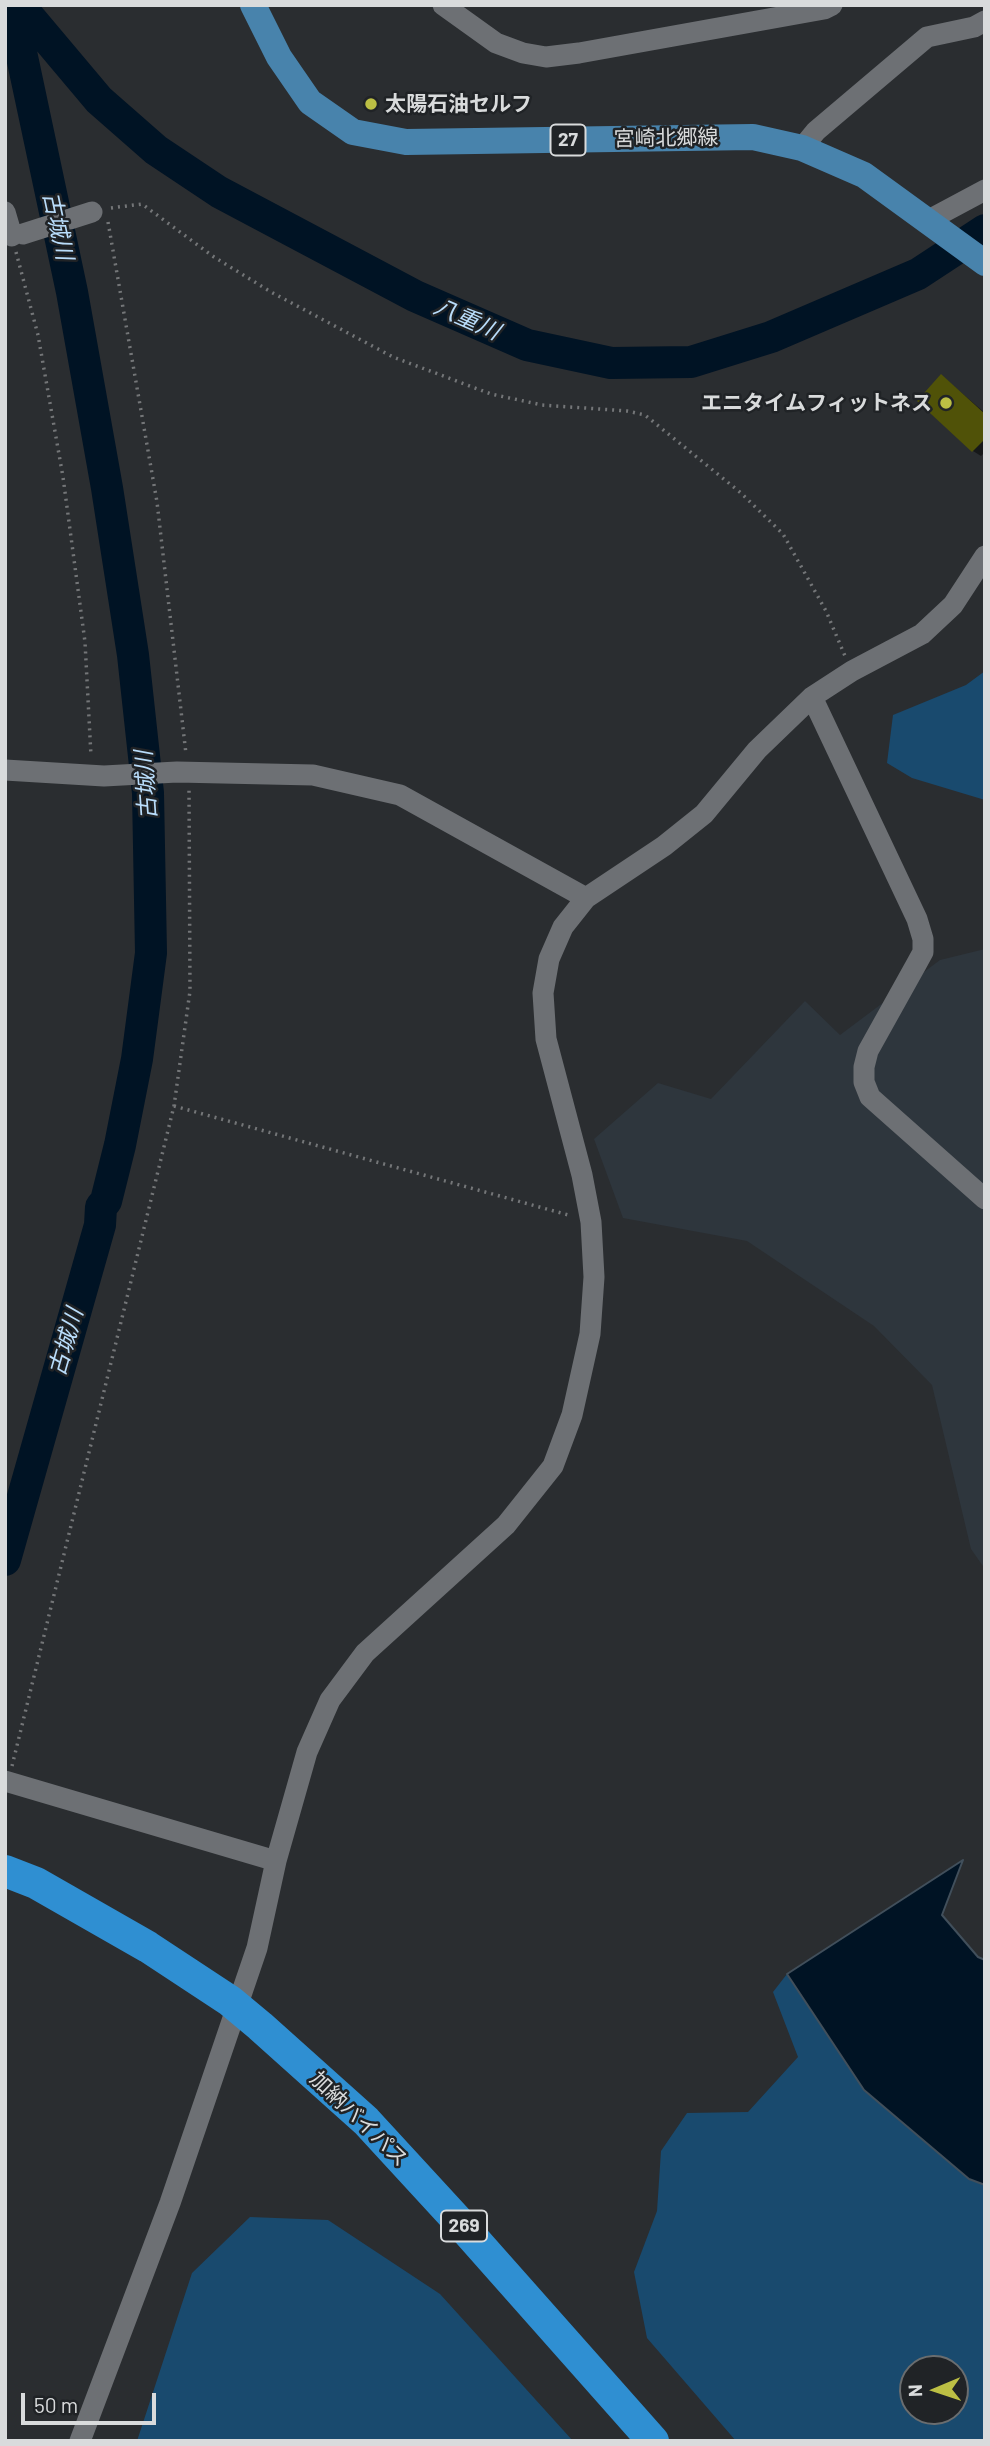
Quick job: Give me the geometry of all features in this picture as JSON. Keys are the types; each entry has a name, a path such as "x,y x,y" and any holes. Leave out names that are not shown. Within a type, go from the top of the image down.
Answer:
{"highway":[{"name":"加納バイパス","path":"5,1871 36,1883 148,1947 230,2001 255,2036 443,2232 627,2441"},
{"name":"加納バイパス","path":"5,1892 127,1955 218,2018 255,2036 366,2121 653,2441"}],"main road":[{"name":"宮崎北郷線","path":"253,5 279,57 310,102 353,132 406,142 752,137 802,148 864,175 985,262"}],"street":[{"path":"443,5 496,43 523,53 546,57 824,9 832,5"},
{"path":"802,148 816,131 928,37 974,27 985,21"},
{"path":"927,221 985,190"},
{"path":"5,212 17,235 99,211"},
{"path":"80,2441 170,2203 257,1948 276,1861 307,1752 330,1700 365,1653 506,1525 553,1466 572,1415 590,1334 594,1277 591,1222 582,1175 546,1039 542,993 550,959 563,927 586,898 664,846 704,814 757,750 812,697 852,671 922,634 953,605 985,556"},
{"path":"812,697 917,919 922,939 923,952 868,1051 864,1083 870,1097 985,1199"},
{"path":"5,770 98,776 183,772 313,775 400,795 586,898"},
{"path":"7,1781 276,1861"}],"path":[{"path":"7,1781 174,1106 190,990 183,772 157,502 99,211 142,204 214,257 271,292 393,357 504,397 542,405 646,415 741,493 783,534 826,611 852,671"},
{"path":"17,235 63,477 85,642 98,776"},
{"path":"174,1106 591,1222"}],"shaded area":[{"path":"985,671 985,800 912,778 887,763 893,715 966,685"},
{"path":"985,949 985,1569 971,1549 932,1385 874,1326 747,1241 623,1218 594,1139 658,1083 711,1099 805,1001 840,1035 940,960"},
{"path":"963,1860 942,1915 978,1957 985,1960 985,2185 969,2179 864,2090 787,1974"},
{"path":"787,1974 864,2090 969,2179 985,2185 985,2441 736,2441 647,2338 634,2272 657,2211 661,2151 687,2113 748,2112 798,2057 773,1992"},
{"path":"250,2217 328,2220 440,2294 573,2441 137,2441 192,2273"}],"building":[{"path":"941,374 985,414 985,439 972,452 917,401"}],"waterway":[{"name":"古城川","path":"5,1560 120,1145 137,1059 151,953 148,793 133,655 72,292 11,5"},
{"name":"八重川","path":"19,5 99,100 156,150 219,192 415,296 527,345 611,363 691,362 771,337 918,274 985,230"}],"place":[{"name":"太陽石油セルフ","path":"371,104"},
{"name":"エニタイムフィットネス","path":"946,403"}]}
